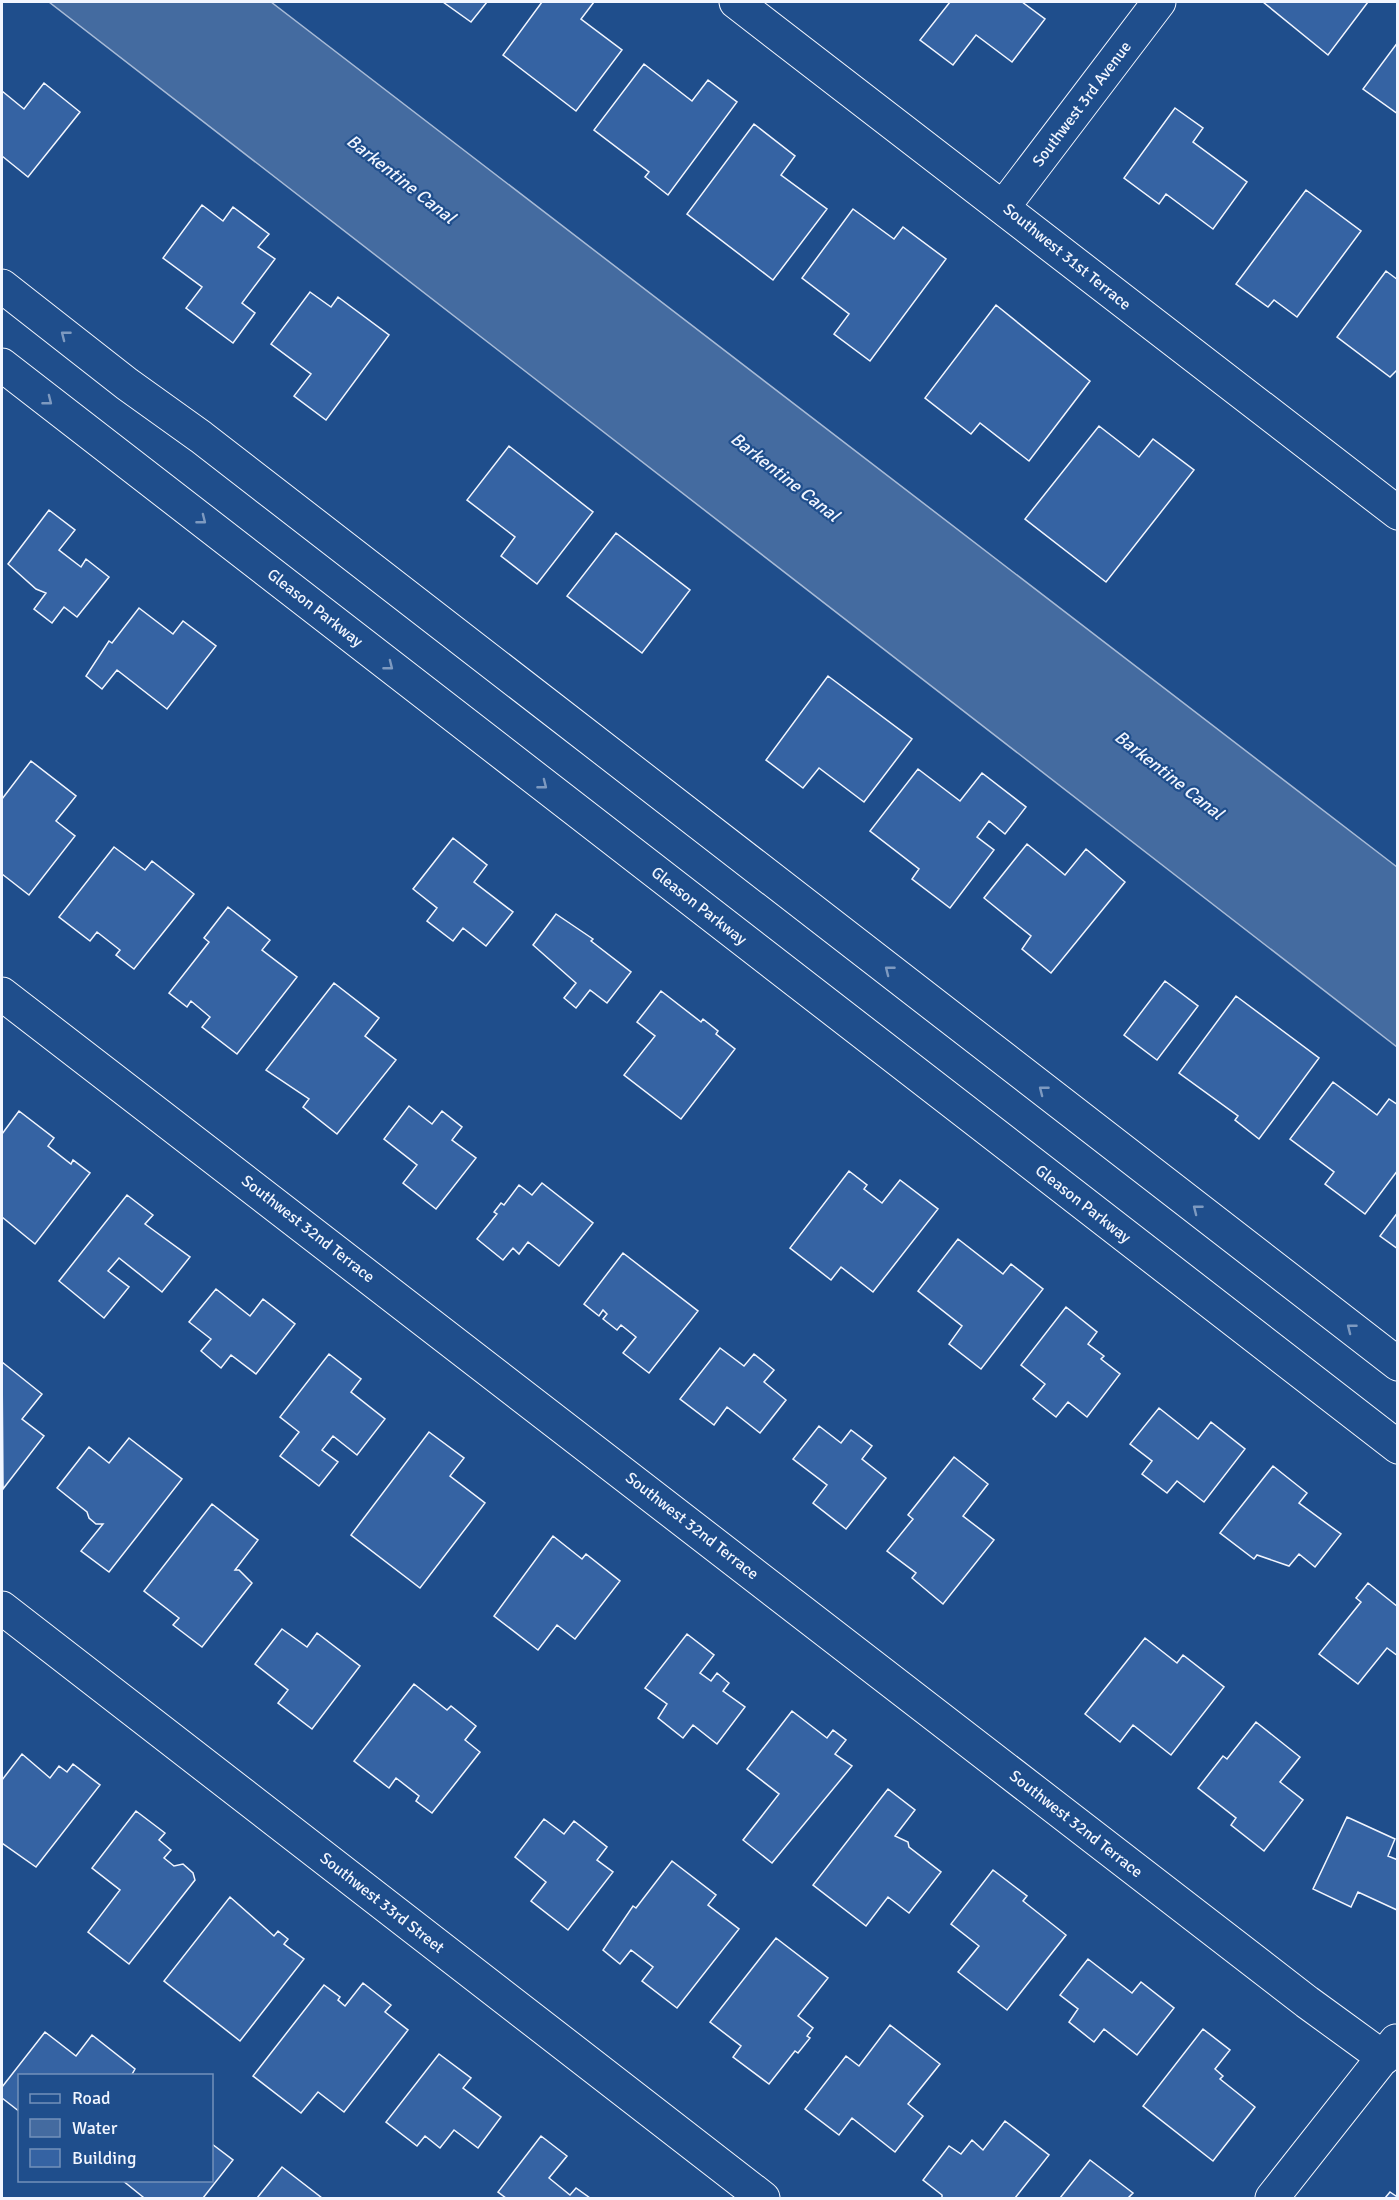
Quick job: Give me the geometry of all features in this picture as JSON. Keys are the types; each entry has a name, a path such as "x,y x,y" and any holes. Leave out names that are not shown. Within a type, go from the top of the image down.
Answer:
{"street":[{"name":"Southwest 31st Terrace","path":"736,2 1004,206 1105,288 1398,513"},
{"name":"Southwest 3rd Avenue","path":"1004,206 1159,2"},
{"path":"2,286 230,459 1398,1364"},
{"name":"Gleason Parkway","path":"2,365 1398,1447"},
{"name":"Southwest 32nd Terrace","path":"3,999 1307,2002 1390,2049"},
{"name":"Southwest 33rd Street","path":"2,1608 763,2199"},
{"path":"1272,2199 1390,2049"}],"water":[{"name":"Barkentine Canal","path":"49,2 271,2 1397,867 1397,1047"}],"building":[{"path":"443,2 487,2 471,22"},
{"path":"542,2 594,2 581,19 622,50 576,111 503,55"},
{"path":"950,2 1022,2 1045,19 1012,62 976,35 953,65 920,40"},
{"path":"1263,2 1368,2 1328,55"},
{"path":"1398,42 1398,114 1363,89"},
{"path":"644,64 692,101 708,80 737,102 668,195 645,177 649,172 594,130"},
{"path":"44,83 80,112 28,177 2,156 2,91 24,109"},
{"path":"1175,108 1203,128 1193,142 1247,182 1213,229 1166,194 1159,204 1124,178"},
{"path":"754,124 795,156 781,175 827,209 773,280 687,214"},
{"path":"1306,190 1361,231 1297,317 1274,300 1268,307 1236,284"},
{"path":"202,205 223,221 233,207 269,234 258,247 275,259 242,303 255,313 233,343 186,308 202,287 163,258"},
{"path":"853,209 894,239 903,227 946,259 870,361 834,334 849,314 802,278"},
{"path":"1386,271 1398,280 1398,369 1390,377 1337,337"},
{"path":"310,292 331,307 338,297 389,335 326,420 294,396 311,374 271,344"},
{"path":"996,305 1090,381 1029,461 980,423 971,434 925,398"},
{"path":"1099,426 1139,457 1153,439 1194,470 1106,582 1025,519"},
{"path":"509,446 593,512 537,584 501,556 515,537 467,500"},
{"path":"49,510 75,530 59,550 81,567 86,559 109,577 77,617 64,607 52,623 34,609 46,593 36,589 8,564"},
{"path":"616,533 690,590 642,653 567,596"},
{"path":"139,608 173,634 183,621 216,646 167,709 117,670 102,689 86,676 109,641 112,643"},
{"path":"828,676 912,739 864,802 819,768 803,788 766,760"},
{"path":"31,761 76,796 56,821 75,836 29,895 2,874 2,799"},
{"path":"918,769 960,801 982,773 1026,807 1005,834 989,821 977,837 994,850 950,908 912,879 919,869 870,831"},
{"path":"453,838 487,865 474,882 513,912 486,946 463,928 453,941 427,921 437,908 413,889"},
{"path":"1027,844 1065,875 1086,849 1125,882 1051,973 1022,949 1031,936 984,898"},
{"path":"114,847 145,870 152,861 194,894 134,969 116,955 120,950 97,932 90,941 59,917"},
{"path":"228,907 270,940 262,950 297,977 237,1054 202,1027 210,1017 191,1001 187,1007 169,993 209,942 204,938"},
{"path":"556,914 593,939 591,941 631,972 607,1003 590,990 576,1008 564,998 576,983 533,945"},
{"path":"1165,981 1198,1006 1157,1060 1124,1035"},
{"path":"334,983 379,1018 365,1036 396,1060 337,1134 303,1107 309,1099 266,1070"},
{"path":"661,991 701,1022 703,1019 718,1031 716,1034 735,1049 681,1119 624,1075 655,1036 637,1022"},
{"path":"1236,996 1319,1058 1259,1139 1235,1120 1238,1116 1179,1073"},
{"path":"1333,1082 1377,1115 1389,1099 1398,1105 1398,1170 1365,1214 1325,1184 1334,1172 1290,1139"},
{"path":"409,1106 432,1124 442,1111 462,1127 452,1140 476,1158 436,1209 403,1183 417,1165 384,1139"},
{"path":"19,1111 54,1138 48,1146 71,1164 73,1160 90,1173 35,1244 2,1217 2,1134"},
{"path":"849,1171 867,1185 864,1189 882,1203 900,1180 938,1209 873,1292 841,1267 831,1280 790,1248"},
{"path":"542,1183 593,1223 559,1266 528,1242 519,1254 513,1248 503,1260 477,1239 497,1214 494,1212 501,1203 504,1205 519,1185 532,1195"},
{"path":"127,1195 153,1215 145,1224 190,1257 162,1292 119,1258 108,1271 129,1287 104,1318 59,1281"},
{"path":"1398,1212 1398,1249 1380,1236"},
{"path":"958,1239 1003,1274 1011,1264 1043,1289 981,1369 949,1344 962,1326 918,1291"},
{"path":"623,1253 698,1311 649,1373 623,1353 636,1337 621,1325 617,1330 603,1319 607,1314 603,1310 599,1316 584,1304"},
{"path":"216,1289 250,1316 263,1299 295,1324 256,1374 231,1355 221,1368 201,1351 211,1339 189,1322"},
{"path":"1066,1307 1097,1332 1088,1344 1104,1356 1101,1359 1120,1374 1087,1417 1068,1402 1056,1417 1033,1399 1045,1384 1021,1365"},
{"path":"720,1348 744,1366 754,1354 774,1370 764,1382 786,1400 760,1433 727,1407 714,1425 680,1399"},
{"path":"329,1354 361,1379 351,1392 385,1419 357,1455 333,1436 322,1450 338,1462 319,1486 280,1456 299,1432 280,1417"},
{"path":"2,1362 42,1394 22,1419 44,1436 3,1489"},
{"path":"1159,1408 1198,1439 1211,1422 1245,1449 1204,1502 1177,1481 1167,1493 1142,1474 1152,1461 1130,1444"},
{"path":"819,1426 841,1443 851,1430 872,1446 862,1459 886,1478 846,1529 813,1503 827,1485 793,1459"},
{"path":"429,1432 464,1458 450,1476 485,1503 420,1588 351,1535"},
{"path":"129,1438 182,1479 109,1572 81,1551 103,1524 96,1524 89,1518 87,1512 57,1488 89,1447 109,1463"},
{"path":"954,1457 988,1484 963,1516 994,1540 943,1604 912,1578 916,1573 887,1551 913,1519 908,1515"},
{"path":"1273,1466 1307,1493 1299,1503 1341,1534 1315,1567 1299,1554 1289,1566 1257,1555 1254,1559 1220,1533"},
{"path":"212,1504 258,1540 235,1570 239,1570 252,1583 202,1647 173,1625 179,1618 144,1591"},
{"path":"553,1536 582,1559 586,1554 620,1581 575,1639 557,1625 538,1650 494,1616"},
{"path":"1368,1583 1398,1607 1398,1656 1387,1648 1358,1684 1319,1654 1361,1602 1356,1598"},
{"path":"282,1629 307,1647 317,1633 360,1666 312,1729 278,1703 288,1690 255,1664"},
{"path":"687,1634 714,1655 700,1673 711,1681 717,1673 729,1683 723,1691 745,1707 717,1744 693,1725 683,1738 658,1718 667,1704 645,1688"},
{"path":"1145,1638 1177,1663 1183,1655 1224,1687 1171,1755 1133,1725 1120,1742 1085,1714"},
{"path":"414,1684 447,1710 451,1706 476,1726 465,1740 480,1752 432,1813 416,1801 419,1796 396,1778 389,1788 354,1761"},
{"path":"792,1711 827,1738 833,1730 846,1740 835,1754 852,1766 772,1863 743,1840 779,1794 747,1769"},
{"path":"1256,1722 1300,1757 1280,1782 1303,1800 1264,1851 1231,1825 1236,1818 1198,1788 1223,1756 1227,1759"},
{"path":"22,1754 50,1778 59,1766 67,1772 73,1764 100,1785 36,1867 2,1843 2,1780"},
{"path":"888,1789 915,1810 895,1836 908,1842 909,1847 941,1872 909,1913 888,1897 866,1926 813,1885"},
{"path":"136,1811 165,1833 159,1840 171,1850 164,1858 174,1866 183,1864 193,1873 195,1880 129,1964 88,1932 120,1890 92,1868"},
{"path":"1347,1817 1395,1839 1388,1856 1398,1860 1397,1910 1358,1892 1351,1907 1313,1889"},
{"path":"544,1819 564,1834 574,1821 607,1847 597,1860 613,1872 568,1930 531,1901 546,1882 515,1857"},
{"path":"672,1861 716,1895 708,1905 739,1929 677,2008 642,1981 653,1967 631,1950 620,1964 603,1950 633,1906 636,1908"},
{"path":"993,1870 1027,1896 1023,1901 1066,1935 1007,2010 958,1972 979,1946 951,1924"},
{"path":"230,1897 274,1936 278,1931 288,1939 284,1944 304,1959 240,2041 164,1981"},
{"path":"776,1938 828,1978 798,2016 813,2028 807,2036 810,2038 798,2053 795,2051 769,2084 733,2057 741,2046 710,2022"},
{"path":"1088,1959 1132,1993 1141,1982 1174,2008 1137,2055 1104,2029 1094,2042 1069,2022 1078,2009 1060,1995"},
{"path":"363,1983 391,2005 385,2012 408,2030 344,2112 318,2092 301,2113 253,2076 324,1985 340,1997 338,2000 345,2006"},
{"path":"890,2025 940,2064 908,2104 923,2116 895,2152 852,2118 839,2135 805,2109 846,2056 859,2066"},
{"path":"1203,2029 1230,2050 1215,2069 1223,2076 1220,2079 1255,2107 1213,2161 1143,2106"},
{"path":"45,2032 76,2056 92,2035 135,2069 132,2074 18,2074 18,2110 2,2098 2,2087"},
{"path":"439,2054 471,2078 463,2088 501,2117 478,2148 454,2130 440,2148 425,2136 417,2146 386,2122"},
{"path":"1005,2121 1049,2155 1015,2198 942,2198 942,2195 923,2180 949,2146 961,2154 972,2140 983,2150"},
{"path":"541,2136 567,2156 549,2178 570,2195 576,2188 590,2198 506,2198 498,2192"},
{"path":"213,2145 233,2160 203,2198 141,2198 143,2197 124,2182 213,2182"},
{"path":"1090,2160 1133,2193 1128,2198 1060,2198"},
{"path":"282,2167 322,2198 257,2198"},
{"path":"1390,2192 1396,2196 1398,2194 1398,2198 1385,2198"}]}
